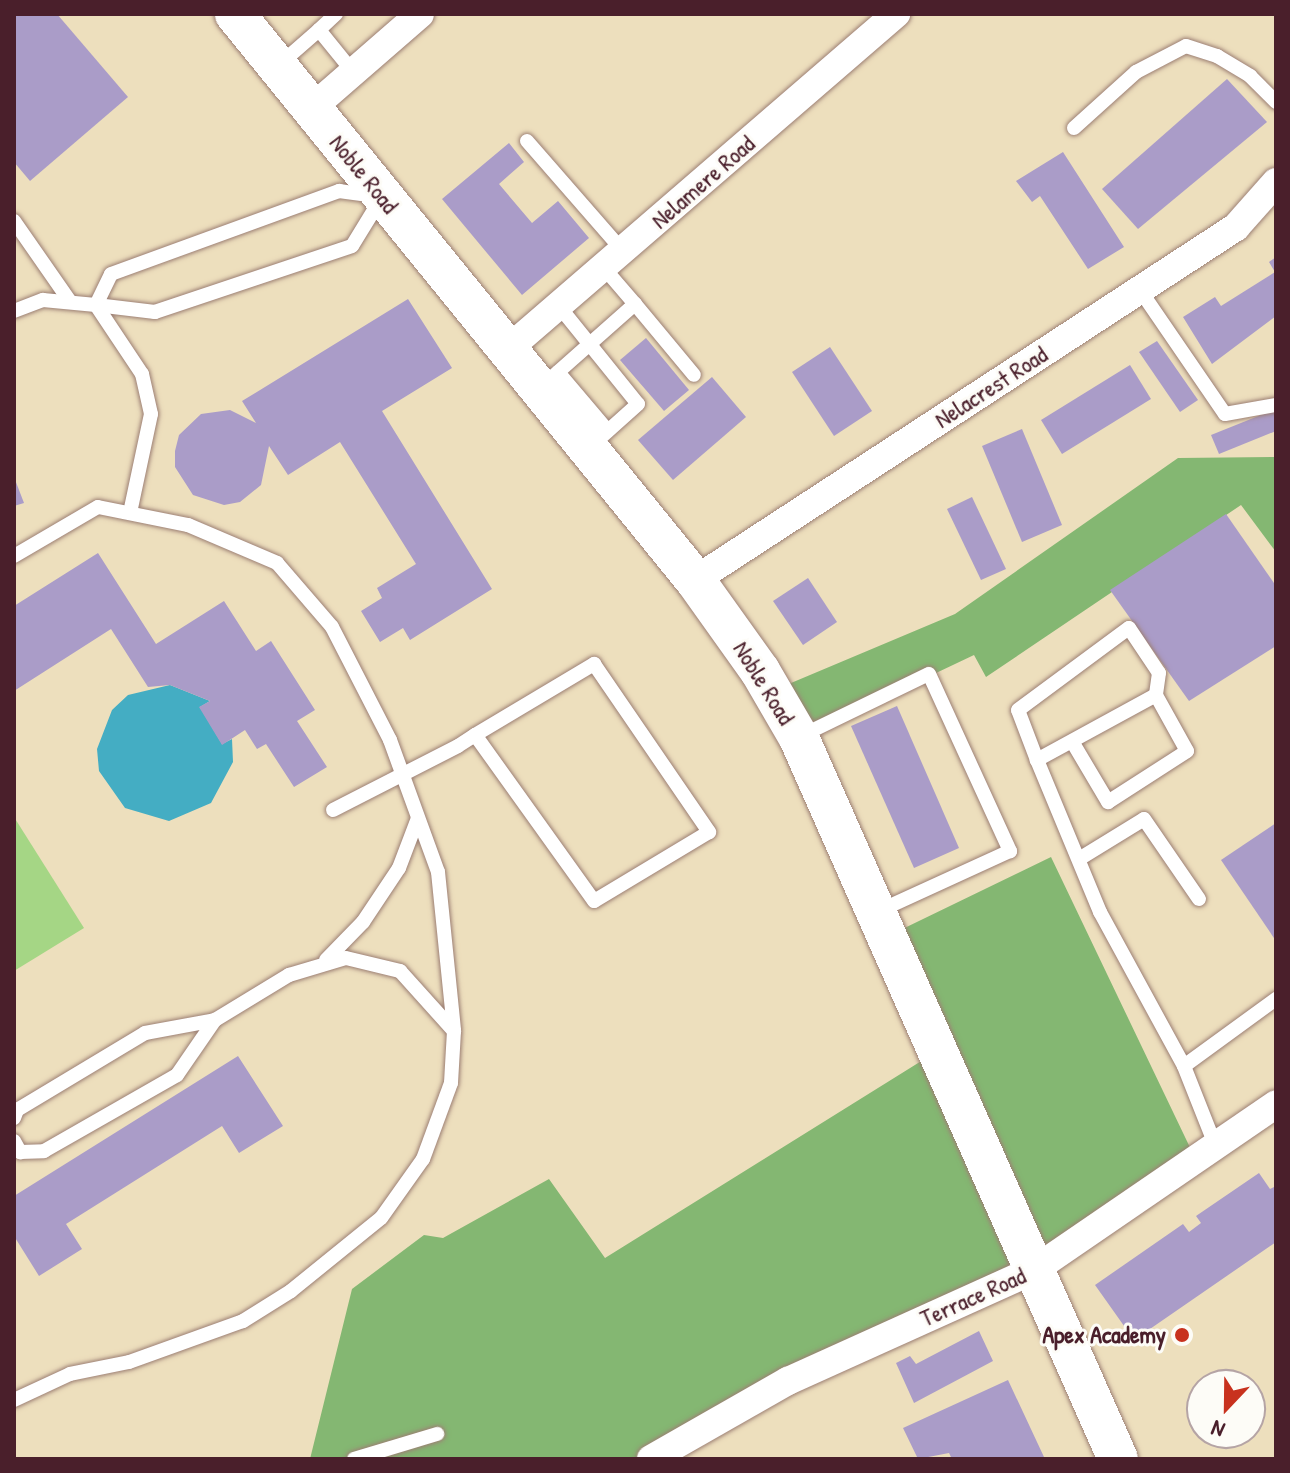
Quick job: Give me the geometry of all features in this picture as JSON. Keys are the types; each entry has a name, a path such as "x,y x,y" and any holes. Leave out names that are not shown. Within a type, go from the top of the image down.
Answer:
{"main road":[{"name":"Noble Road","path":"239,15 382,197 508,349 549,380 598,440 799,738 1118,1459"}],"street":[{"path":"312,108 420,14"},
{"name":"Nelamere Road","path":"508,349 896,14"},
{"name":"Nelacrest Road","path":"695,580 1236,227 1276,182"},
{"name":"Terrace Road","path":"651,1459 788,1381 1034,1270 1276,1104"}],"lane":[{"path":"278,66 336,14"},
{"path":"319,30 353,72"},
{"path":"1074,128 1136,72 1186,46 1217,56 1250,76 1276,102"},
{"path":"527,141 614,259 635,304 694,375"},
{"path":"14,311 43,300 69,300 96,305 155,312 352,246 382,197 339,191 111,274 96,305"},
{"path":"14,221 69,300"},
{"path":"1140,290 1225,414 1276,405"},
{"path":"549,380 635,304"},
{"path":"96,305 142,374 151,414 130,513"},
{"path":"558,305 638,404 598,440"},
{"path":"14,556 98,507 188,525 277,563 332,627 390,740 438,872 454,1031 451,1083 423,1159 381,1218 291,1291 243,1321 142,1358 70,1374 14,1400"},
{"path":"1073,743 1108,802 1187,751 1156,695 1159,673 1129,628 1018,710 1100,912 1184,1066 1216,1147"},
{"path":"333,810 475,735 594,664 709,832 594,901 475,735"},
{"path":"799,738 929,674 1010,851 877,912"},
{"path":"1037,760 1156,695"},
{"path":"320,965 343,947 392,879 418,818"},
{"path":"1079,859 1144,819 1199,899"},
{"path":"14,1118 17,1110 145,1033 215,1020 289,975 346,958 400,971 454,1031"},
{"path":"1184,1066 1276,999"},
{"path":"14,1141 20,1152 44,1151 177,1075 215,1020"},
{"path":"354,1459 437,1434"}],"green space":[{"path":"1276,457 1276,552 1241,505 986,677 974,655 799,738 772,691 955,614 1178,458"},
{"path":"14,817 84,928 14,971"},
{"path":"1051,857 1196,1160 1034,1270 651,1459 310,1459 352,1289 424,1235 443,1238 549,1179 605,1258 939,1050 888,936"}],"water":[{"path":"170,685 210,701 200,707 222,744 232,739 233,762 211,803 169,821 125,808 99,771 97,749 112,710 128,695"}],"building":[{"path":"14,14 57,14 128,97 30,181 14,162"},
{"path":"1227,79 1267,122 1138,229 1102,189"},
{"path":"509,143 524,162 499,184 532,223 558,201 589,238 522,295 442,199"},
{"path":"1063,152 1124,247 1088,269 1040,196 1032,202 1016,181"},
{"path":"1276,257 1276,316 1212,364 1183,317 1215,297 1221,306 1275,272 1269,262"},
{"path":"408,299 452,368 382,411 492,589 410,640 403,628 380,642 361,611 382,598 377,588 416,564 340,442 288,475 269,446 261,485 240,502 224,505 193,495 175,467 175,451 179,435 201,414 230,410 256,423 242,401"},
{"path":"646,338 689,390 664,411 620,360"},
{"path":"1157,341 1198,400 1180,412 1139,352"},
{"path":"830,347 872,411 834,436 792,372"},
{"path":"1130,365 1151,399 1062,454 1041,420"},
{"path":"712,377 746,417 673,480 638,440"},
{"path":"1276,409 1276,431 1219,454 1211,435"},
{"path":"1022,429 1062,525 1022,542 982,446"},
{"path":"14,477 24,503 14,506"},
{"path":"972,497 1006,569 981,580 947,509"},
{"path":"1226,514 1276,586 1276,646 1189,701 1110,590"},
{"path":"98,553 156,644 224,601 256,651 271,641 315,710 297,721 327,767 294,787 266,744 257,749 245,730 222,745 199,707 210,701 170,685 148,687 111,629 14,691 14,606"},
{"path":"808,578 837,622 803,645 773,601"},
{"path":"897,706 959,848 914,868 851,726"},
{"path":"1276,823 1276,941 1221,860"},
{"path":"238,1056 283,1126 239,1153 222,1126 66,1224 82,1249 39,1276 14,1236 14,1196"},
{"path":"1259,1173 1270,1189 1276,1186 1276,1242 1134,1340 1095,1285 1183,1224 1189,1232 1201,1223 1196,1216"},
{"path":"979,1331 993,1361 914,1403 896,1363 910,1356 916,1364"},
{"path":"1008,1380 1044,1457 952,1459 949,1453 918,1459 903,1428"}],"place":[{"name":"Apex Academy","path":"1182,1335"}]}
